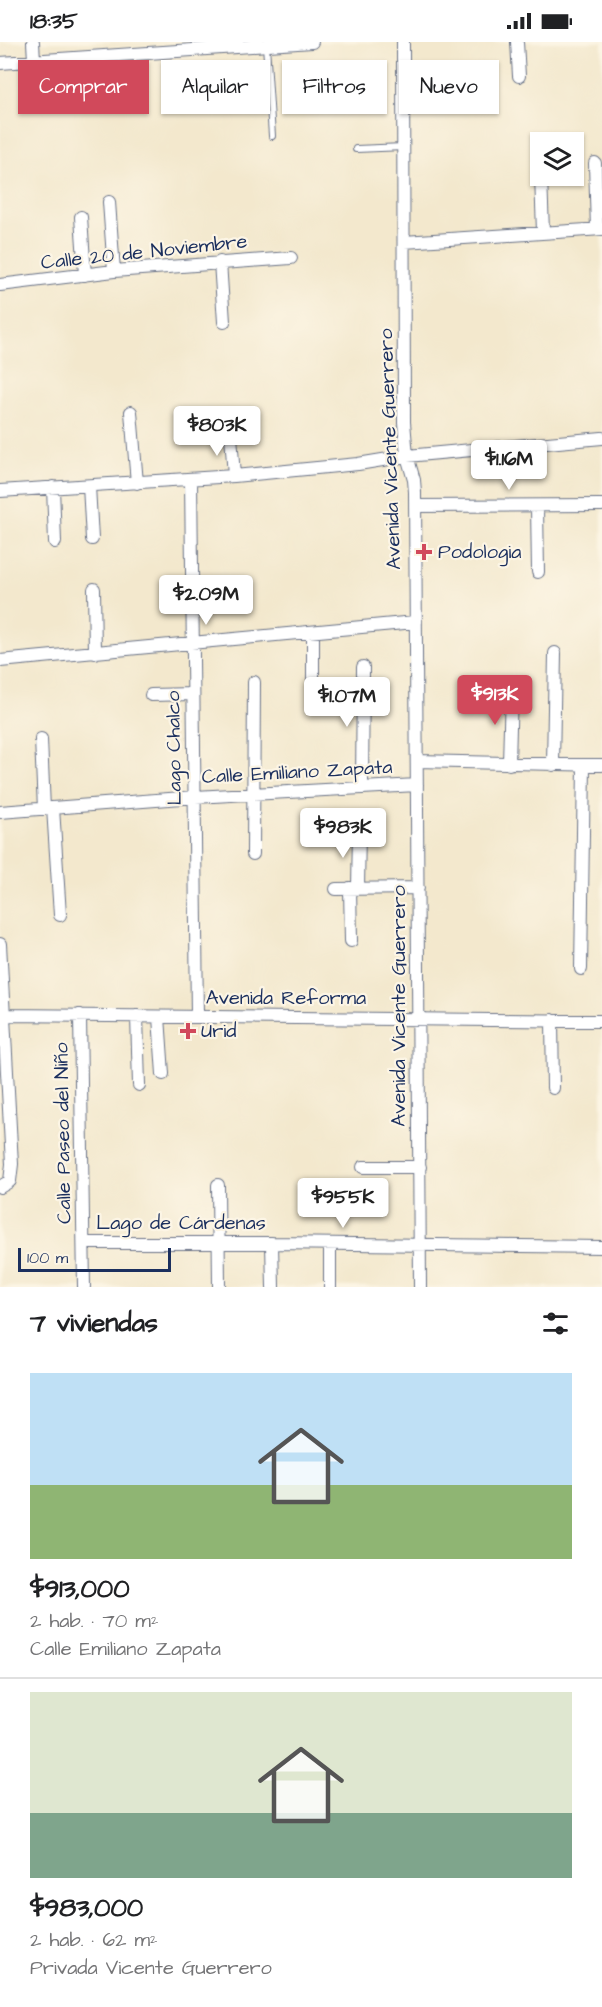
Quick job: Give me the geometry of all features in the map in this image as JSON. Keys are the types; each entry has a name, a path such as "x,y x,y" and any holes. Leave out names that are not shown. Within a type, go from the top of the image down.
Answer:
{"street":[{"path":"33,42 34,60 312,42"},
{"name":"Avenida Vicente Guerrero","path":"403,42 404,422 407,456 414,480 415,506 420,1287"},
{"path":"517,42 519,76"},
{"path":"0,63 18,61"},
{"path":"404,242 600,229 595,162"},
{"path":"541,186 543,232"},
{"path":"110,202 114,271"},
{"path":"81,217 85,275"},
{"name":"Calle 20 de Noviembre","path":"0,285 114,271 291,258"},
{"path":"220,262 224,322"},
{"path":"131,412 137,483"},
{"path":"231,436 234,476"},
{"path":"0,491 234,476 358,464 407,456 602,438"},
{"name":"Lago Chalco","path":"190,479 197,1017"},
{"path":"89,486 92,539"},
{"path":"53,488 55,542"},
{"path":"415,506 602,505"},
{"path":"537,506 538,572"},
{"path":"94,589 95,653"},
{"path":"0,661 415,622"},
{"path":"313,632 313,691"},
{"path":"553,765 555,653"},
{"path":"362,788 363,667"},
{"path":"253,854 254,682"},
{"path":"509,764 511,688"},
{"path":"151,695 193,694"},
{"path":"40,740 60,915"},
{"name":"Calle Emiliano Zapata","path":"417,761 602,765"},
{"path":"581,969 584,765"},
{"name":"Calle Emiliano Zapata","path":"0,812 195,797 417,785"},
{"path":"351,941 359,831"},
{"path":"336,889 417,888"},
{"path":"0,944 12,1164 5,1184"},
{"name":"Avenida Reforma","path":"5,1015 602,1021"},
{"name":"Calle Paseo del Niño","path":"80,1015 84,1287"},
{"path":"136,1016 139,1084"},
{"path":"159,1017 163,1074"},
{"path":"552,1020 553,1088"},
{"path":"363,1167 420,1167"},
{"path":"218,1185 219,1287"},
{"name":"Lago de Cárdenas","path":"84,1243 219,1242 602,1247"},
{"path":"273,1243 273,1287"},
{"path":"330,1244 330,1287"}],"lane":[{"path":"266,45 272,136"},
{"path":"356,149 405,147"}],"place":[{"name":"Podologia","path":"424,552"},
{"name":"Urid","path":"188,1031"}]}
